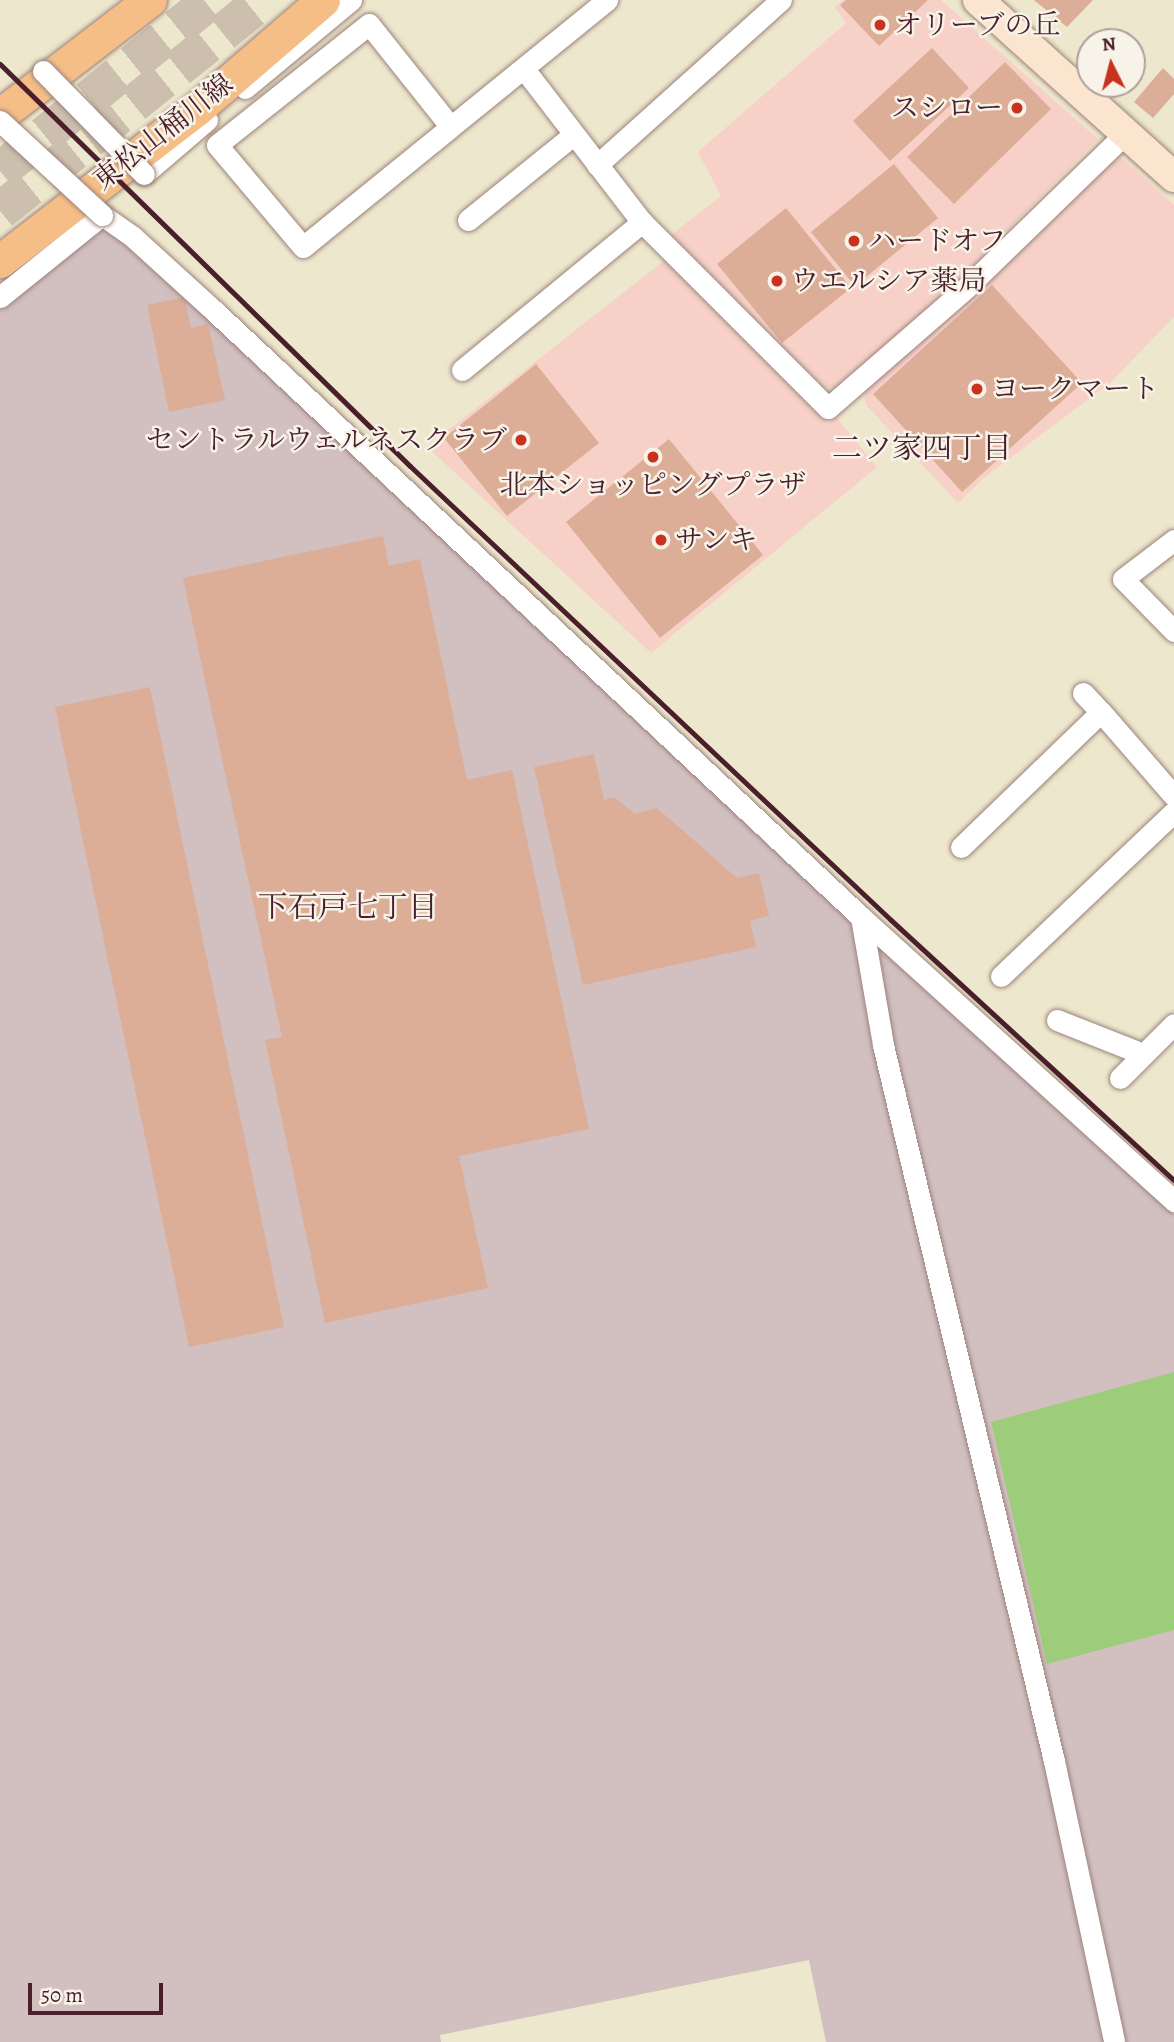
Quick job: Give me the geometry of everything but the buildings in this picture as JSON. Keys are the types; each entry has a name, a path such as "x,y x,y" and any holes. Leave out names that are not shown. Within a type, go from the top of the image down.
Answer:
{"main road":[{"path":"0,115 150,0"},
{"name":"東松山桶川線","path":"0,261 341,0"},
{"path":"978,0 1174,177"}],"street":[{"path":"128,0 43,71 144,174 341,0 369,24 450,126"},
{"path":"201,125 303,247 607,0"},
{"path":"597,165 781,0"},
{"path":"217,145 369,24"},
{"path":"524,69 642,222 828,408 967,288 1127,132"},
{"path":"0,121 102,215 133,237 210,307 861,917 1174,1201"},
{"path":"468,220 573,135"},
{"path":"0,297 102,215"},
{"path":"462,370 642,222"},
{"path":"1174,540 1123,579 1174,631"},
{"path":"1083,693 1174,796"},
{"path":"961,847 1101,712"},
{"path":"1002,976 1174,812"},
{"path":"861,917 883,1045 1054,1761 1114,2042"},
{"path":"1057,1020 1143,1054"},
{"path":"1120,1077 1174,1024"}],"shaded area":[{"name":"北本ショッピングプラザ","path":"843,0 941,0 1098,139 988,249 977,266 839,388 823,387 682,247 667,238 721,196 698,152 846,23 835,7"},
{"path":"1116,153 1174,205 1174,317 1110,383 985,477 958,503 865,404 865,391"},
{"path":"102,215 834,904 1174,1214 1174,2042 826,2042 809,1960 440,2035 441,2042 0,2042 0,306"},
{"name":"北本ショッピングプラザ","path":"666,259 829,423 836,417 877,467 651,653 427,447"}],"green space":[{"path":"1174,1372 1174,1630 1047,1664 991,1422"}],"tunnel":[{"path":"0,171 211,0"},
{"path":"0,211 263,0"}],"railway":[{"path":"0,64 410,466 891,920 1174,1180"}],"place":[{"name":"オリーブの丘","path":"880,25"},
{"name":"スシロー","path":"1017,108"},
{"name":"ハードオフ","path":"854,241"},
{"name":"ウエルシア薬局","path":"777,281"},
{"name":"ヨークマート","path":"977,389"},
{"name":"セントラルウェルネスクラブ","path":"521,440"},
{"name":"北本ショッピングプラザ","path":"653,457"},
{"name":"サンキ","path":"661,540"}],"district":[{"name":"二ツ家四丁目","path":"922,448"},
{"name":"下石戸七丁目","path":"348,907"}]}
